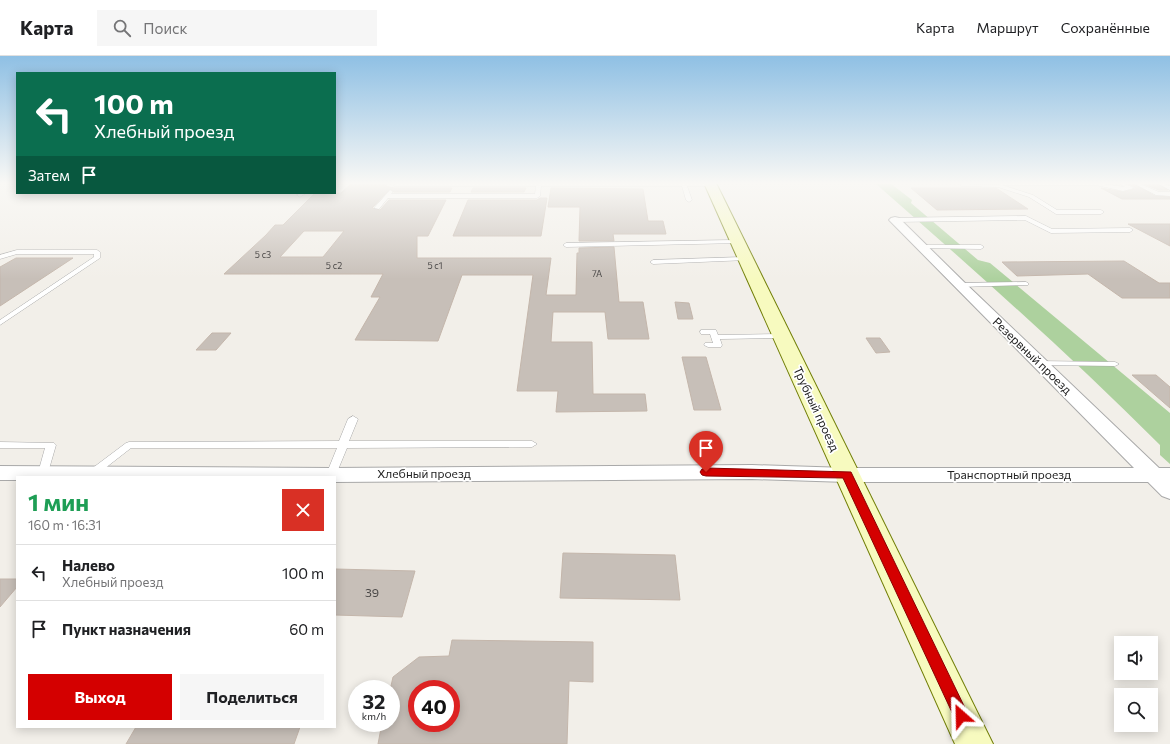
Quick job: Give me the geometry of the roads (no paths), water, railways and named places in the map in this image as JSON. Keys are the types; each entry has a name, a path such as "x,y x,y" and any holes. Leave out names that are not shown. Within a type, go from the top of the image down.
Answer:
{"street":[{"name":"Трубный проезд","path":"724,215 974,744"},
{"name":"Резервный проезд","path":"895,220 958,285 1039,363 1162,475 1170,491"},
{"name":"Хлебный проезд","path":"0,473 331,475 752,472 847,475"},
{"name":"Транспортный проезд","path":"847,475 1162,475"}],"lane":[{"path":"895,220 1026,218 1052,231 1130,230"},
{"path":"566,245 737,242"},
{"path":"921,247 981,247"},
{"path":"0,256 17,252 98,252 97,258 0,323"},
{"path":"653,262 745,259"},
{"path":"958,285 1026,284"},
{"path":"704,332 713,332 718,345 708,346"},
{"path":"714,337 781,336"},
{"path":"1039,363 1115,364"},
{"path":"331,475 354,419"},
{"path":"91,473 129,445 532,444"},
{"path":"0,445 51,445 43,473"}]}
